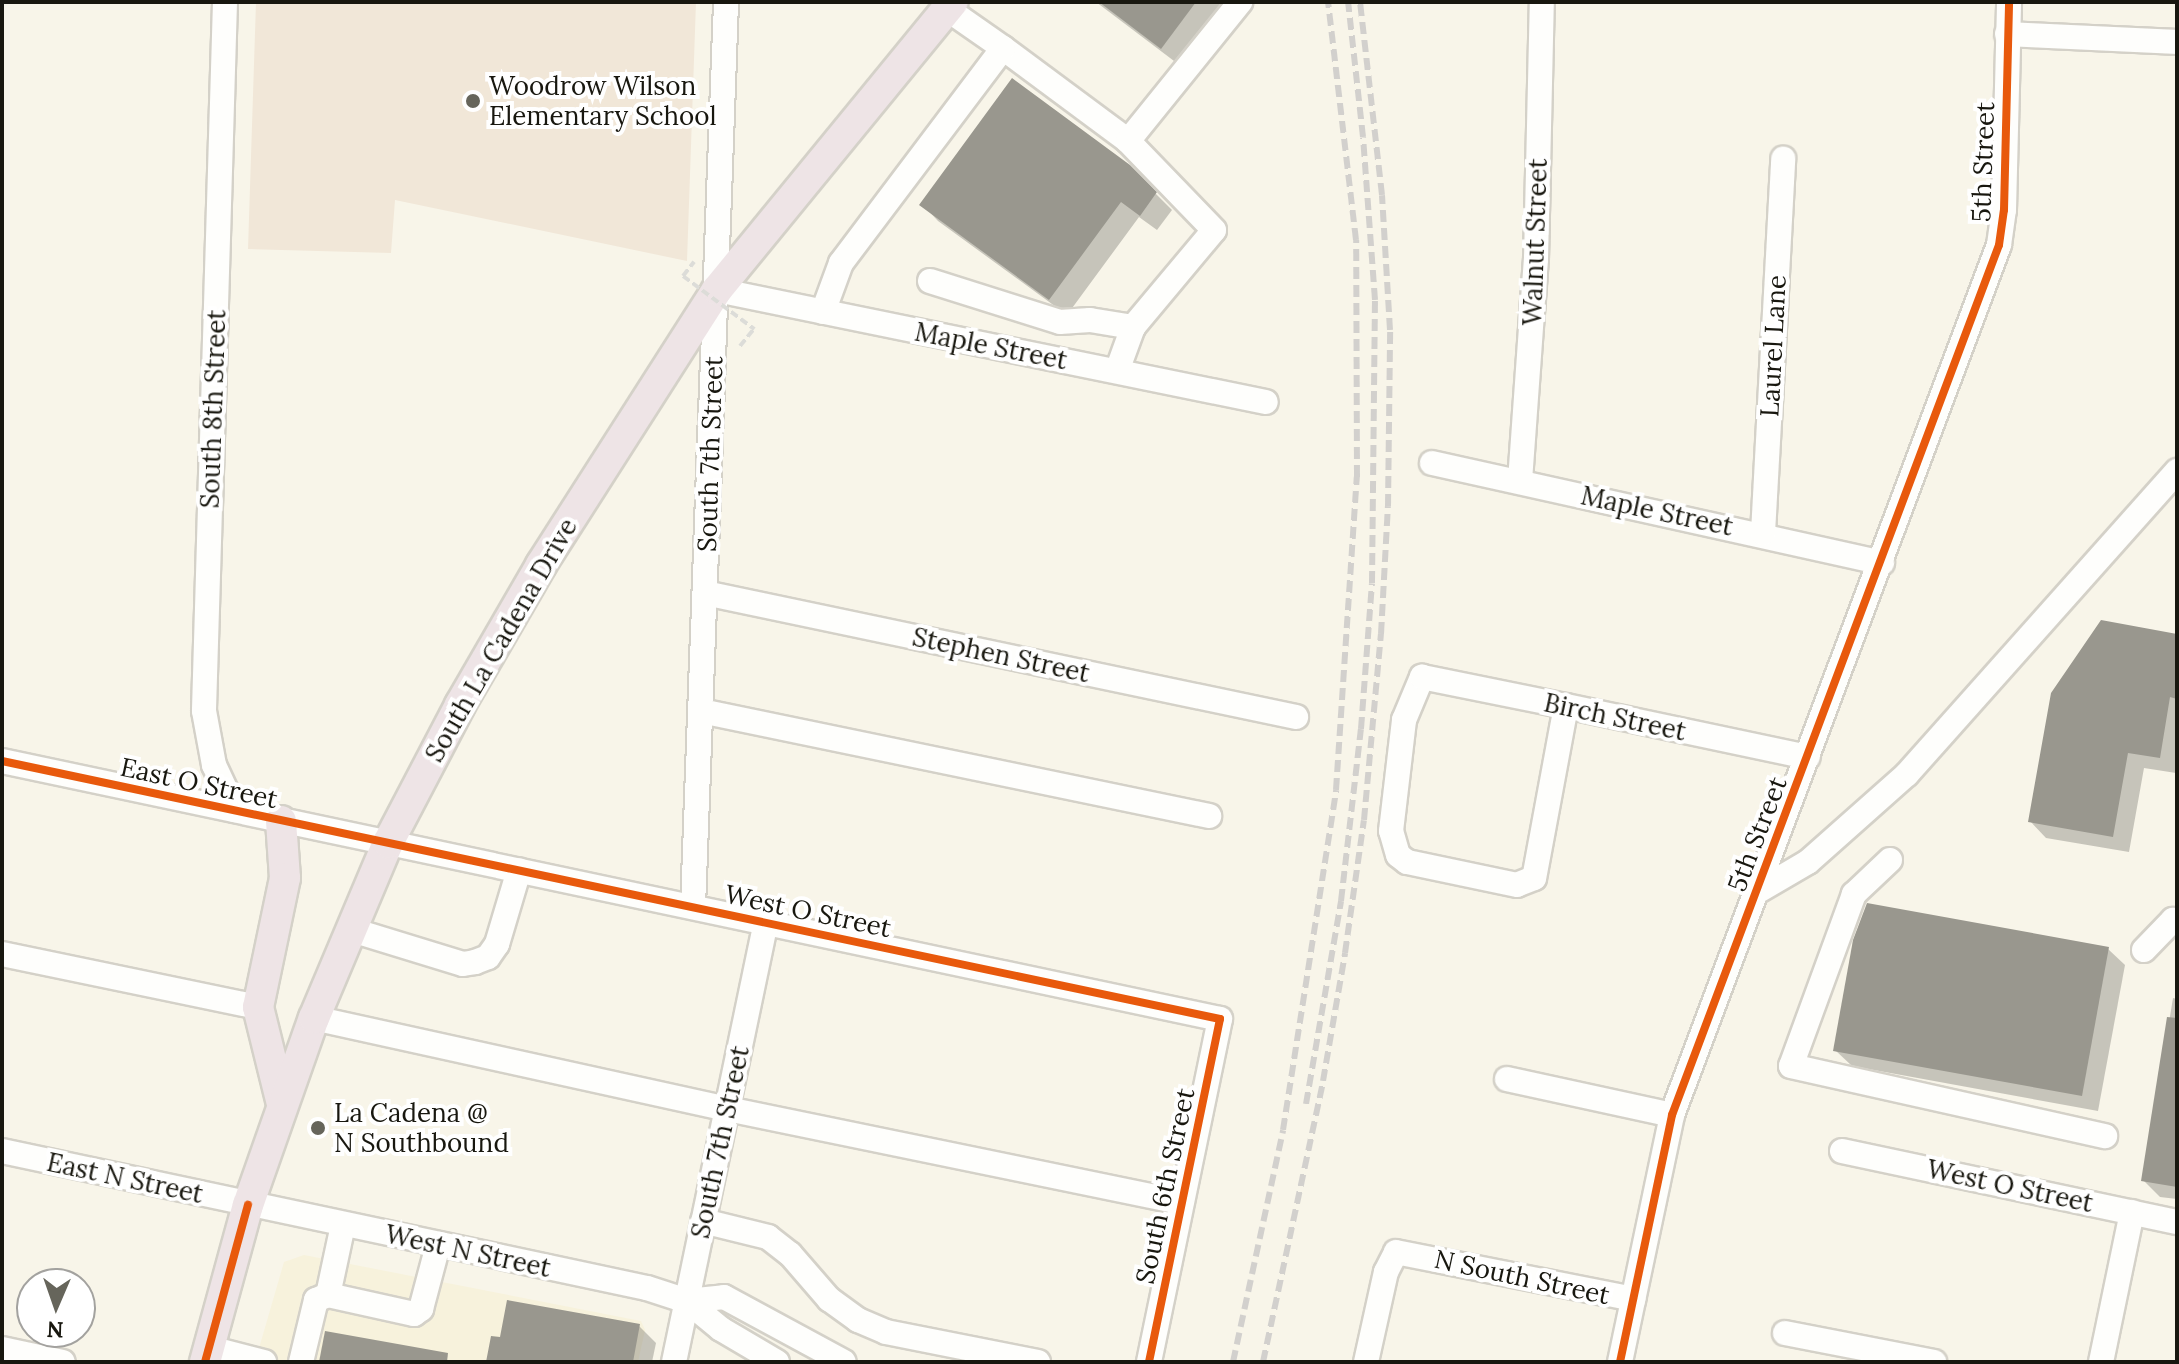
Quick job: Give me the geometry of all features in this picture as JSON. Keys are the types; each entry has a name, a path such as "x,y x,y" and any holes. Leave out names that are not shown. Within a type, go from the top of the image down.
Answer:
{"main road":[{"name":"South La Cadena Drive","path":"207,1355 248,1205 314,1018 388,843 460,705 541,565 717,290 950,6"},
{"path":"281,821 285,878 258,1007 282,1104"}],"street":[{"name":"South 8th Street","path":"225,2 204,711 214,765 235,810"},
{"name":"South 7th Street","path":"693,907 726,2"},
{"path":"1128,141 1240,2"},
{"name":"Walnut Street","path":"1520,481 1536,259 1542,2"},
{"name":"5th Street","path":"1620,1362 1672,1115 1999,245 2004,210 2009,2"},
{"path":"950,6 1128,141 1214,230 1133,327 1117,371"},
{"path":"2007,34 2177,42"},
{"path":"823,312 841,263 1003,48"},
{"name":"Laurel Lane","path":"1763,533 1783,159"},
{"path":"930,281 1060,322 1090,320 1133,327"},
{"name":"Maple Street","path":"717,290 1266,402"},
{"path":"986,345 998,303"},
{"name":"Maple Street","path":"1432,463 1763,533 1882,563"},
{"path":"1755,893 1808,862 1907,774 2177,471"},
{"name":"Stephen Street","path":"705,593 1296,717"},
{"name":"Birch Street","path":"1566,706 1534,878 1517,885 1407,862 1398,855 1391,831 1404,720 1422,677 1566,706 1808,757"},
{"path":"701,711 1209,816"},
{"name":"East O Street","path":"2,761 388,843"},
{"name":"West O Street","path":"388,843 1220,1019"},
{"path":"1890,860 1854,894 1791,1066 2105,1136"},
{"path":"352,930 463,964 475,962 488,957 497,944 519,870"},
{"path":"2144,950 2175,920"},
{"name":"South 7th Street","path":"674,1362 766,922"},
{"path":"2,954 258,1007"},
{"path":"314,1018 727,1109 1182,1202"},
{"name":"South 6th Street","path":"1149,1362 1220,1019"},
{"path":"1507,1079 1672,1115"},
{"name":"East N Street","path":"2,1151 248,1205"},
{"name":"West O Street","path":"1842,1151 2177,1222"},
{"name":"West N Street","path":"248,1205 647,1288 687,1301 721,1329 777,1362"},
{"path":"2101,1362 2132,1212"},
{"path":"703,1221 768,1237 790,1254 829,1299 858,1320 886,1332 1038,1362"},
{"path":"328,1295 343,1225"},
{"path":"301,1362 316,1300 328,1295 414,1314 421,1309 438,1245"},
{"name":"N South Street","path":"1366,1362 1393,1254 1411,1253 1633,1299"},
{"name":"West N Street","path":"687,1301 724,1297 844,1362"},
{"path":"1785,1333 1934,1362"},
{"path":"2,1349 63,1362"},
{"path":"207,1355 264,1362"}],"path":[{"path":"697,259 683,276 754,329 740,346"}],"shaded area":[{"name":"Woodrow Wilson Elementary School","path":"256,2 696,2 687,261 395,200 391,253 248,249"},
{"path":"304,1255 641,1321 645,1330 638,1362 255,1362 284,1262"}],"building":[{"path":"1099,2 1196,2 1161,49"},
{"path":"1012,78 1130,165 1157,192 1140,216 1121,202 1049,300 919,205"},
{"path":"2101,620 2177,634 2177,699 2170,697 2160,758 2128,753 2113,837 2028,822 2051,693"},
{"path":"1867,903 2109,947 2082,1096 1833,1051 1853,940"},
{"path":"2167,1017 2177,1018 2177,1187 2141,1181"},
{"path":"507,1300 640,1324 633,1362 486,1362 491,1336 500,1337"},
{"path":"325,1331 448,1353 447,1362 319,1362"}],"railway":[{"path":"1233,1362 1283,1130 1336,790 1357,477 1356,240 1328,2"},
{"path":"1306,1104 1341,901 1361,729 1372,583 1375,300 1363,137 1348,2"},
{"path":"1263,1362 1323,1081 1345,953 1364,820 1381,634 1388,506 1390,330 1382,195 1360,2"}],"cycle path":[{"path":"1620,1362 1672,1115 1999,245 2004,210 2009,2"},
{"path":"2,761 1220,1019 1149,1362"},
{"path":"205,1362 248,1205"}],"place":[{"name":"Woodrow Wilson Elementary School","path":"473,101"},
{"name":"La Cadena @ N Southbound","path":"318,1128"}]}
